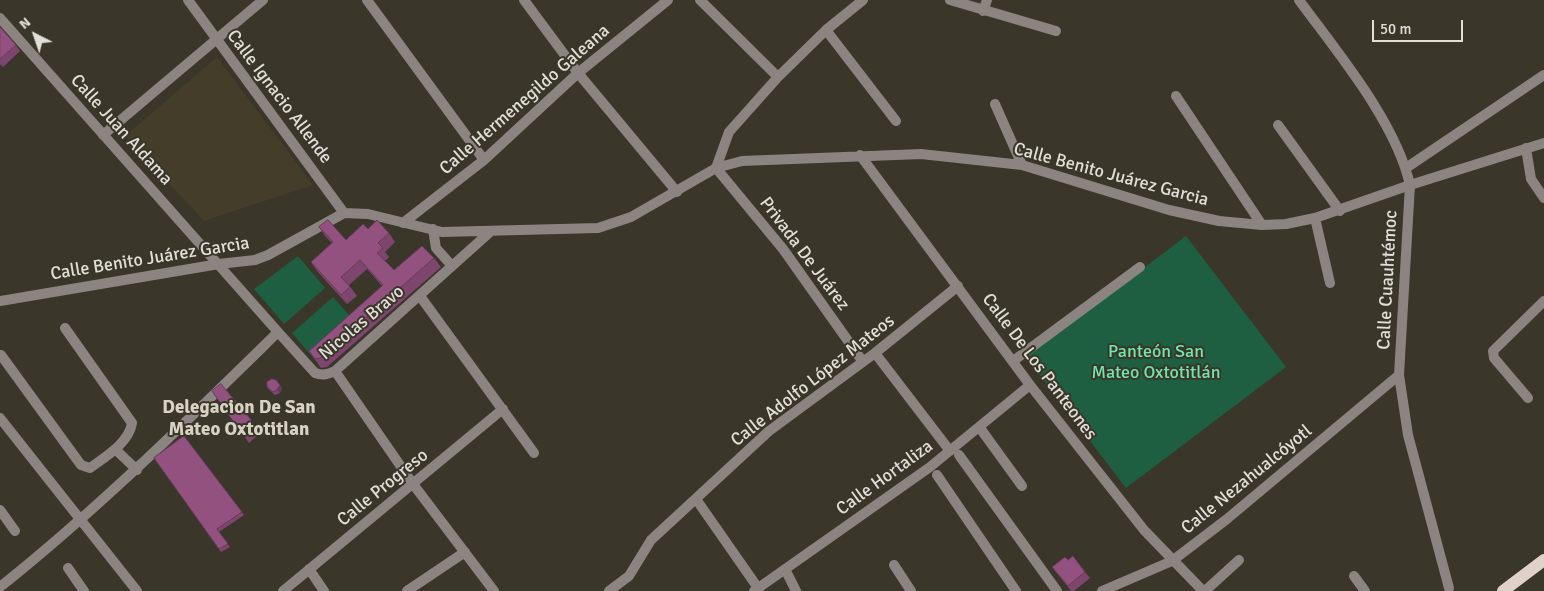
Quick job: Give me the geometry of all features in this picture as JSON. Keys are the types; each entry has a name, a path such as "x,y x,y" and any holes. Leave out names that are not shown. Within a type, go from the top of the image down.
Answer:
{"main road":[{"path":"1503,591 1544,560"}],"street":[{"name":"Calle Ignacio Allende","path":"188,0 279,121 344,213"},
{"path":"102,135 263,0"},
{"path":"367,0 484,160"},
{"path":"524,0 578,73 678,192"},
{"name":"Calle Hermenegildo Galeana","path":"403,223 484,160 578,73 668,0"},
{"path":"700,0 778,77"},
{"path":"716,168 729,132 778,77 826,30 863,0"},
{"path":"950,0 983,11 1056,30"},
{"path":"983,11 986,0"},
{"name":"Calle Cuauhtémoc","path":"1299,0 1357,79 1394,141 1406,168 1410,185 1399,375 1408,434 1449,588"},
{"name":"Calle Juan Aldama","path":"0,18 102,135 219,264"},
{"path":"826,30 896,121"},
{"path":"1406,168 1544,75"},
{"path":"1176,96 1262,225"},
{"path":"996,104 1022,165"},
{"path":"1278,124 1340,211"},
{"name":"Calle Benito Juárez Garcia","path":"0,301 219,264 255,260 268,255 344,213 368,214 442,232 598,228 614,224 678,192 716,168 742,161 921,154 1022,165 1169,210 1219,221 1262,225 1286,224 1340,211 1410,185 1544,143"},
{"path":"1526,148 1530,179 1544,198"},
{"name":"Calle De Los Panteones","path":"860,155 1030,385 1144,530 1172,561 1204,591"},
{"name":"Privada De Juárez","path":"716,168 783,250 863,362"},
{"path":"1315,218 1330,283"},
{"path":"433,229 433,240 436,248 452,266"},
{"name":"Nicolas Bravo","path":"219,264 315,373 327,375 335,371 490,232"},
{"path":"1013,362 1140,267"},
{"name":"Calle Adolfo López Mateos","path":"609,591 629,576 651,540 769,431 875,353 958,286"},
{"path":"420,296 534,453"},
{"path":"1528,398 1494,358 1493,351 1543,305"},
{"path":"1,355 84,467 90,468 115,449 130,432 132,423 65,328"},
{"path":"0,587 81,521 137,470 278,332"},
{"path":"875,353 955,453 1057,591"},
{"path":"335,371 413,484 494,591"},
{"name":"Calle Nezahualcóyotl","path":"1102,591 1172,561 1227,519 1399,375"},
{"name":"Calle Hortaliza","path":"756,589 955,453 980,428 1030,385"},
{"name":"Calle Progreso","path":"283,591 503,409"},
{"path":"0,418 137,591"},
{"path":"980,428 1022,486"},
{"path":"115,449 137,470"},
{"path":"938,475 1016,591"},
{"path":"696,499 756,589"},
{"path":"0,510 15,531"},
{"path":"407,591 465,552"},
{"path":"1204,591 1239,560"},
{"path":"894,565 911,591"},
{"path":"68,568 84,591"},
{"path":"309,569 324,591"},
{"path":"785,569 796,591"},
{"path":"1354,576 1366,591"}],"shaded area":[{"path":"217,57 313,185 204,221 125,136"}],"green space":[{"name":"Panteón San Mateo Oxtotitlán","path":"1186,236 1286,367 1126,488 1026,357"},
{"path":"298,256 325,288 284,324 254,289"},
{"path":"333,297 357,324 315,360 292,333"}],"building":[{"path":"0,27 16,45 0,59"},
{"path":"328,220 346,240 363,224 368,229 377,220 389,233 378,243 383,248 377,253 394,270 422,246 434,258 320,358 315,359 309,351 383,285 360,260 341,277 350,287 341,295 311,262 333,242 319,227"},
{"path":"272,379 276,380 280,385 273,392 267,387 267,382"},
{"path":"221,384 252,421 240,431 212,391"},
{"path":"184,436 242,512 217,529 228,544 219,549 154,458"},
{"path":"1073,556 1085,572 1068,586 1052,567 1065,557 1068,560"}],"district":[{"name":"Delegacion De San Mateo Oxtotitlan","path":"239,419"}]}
